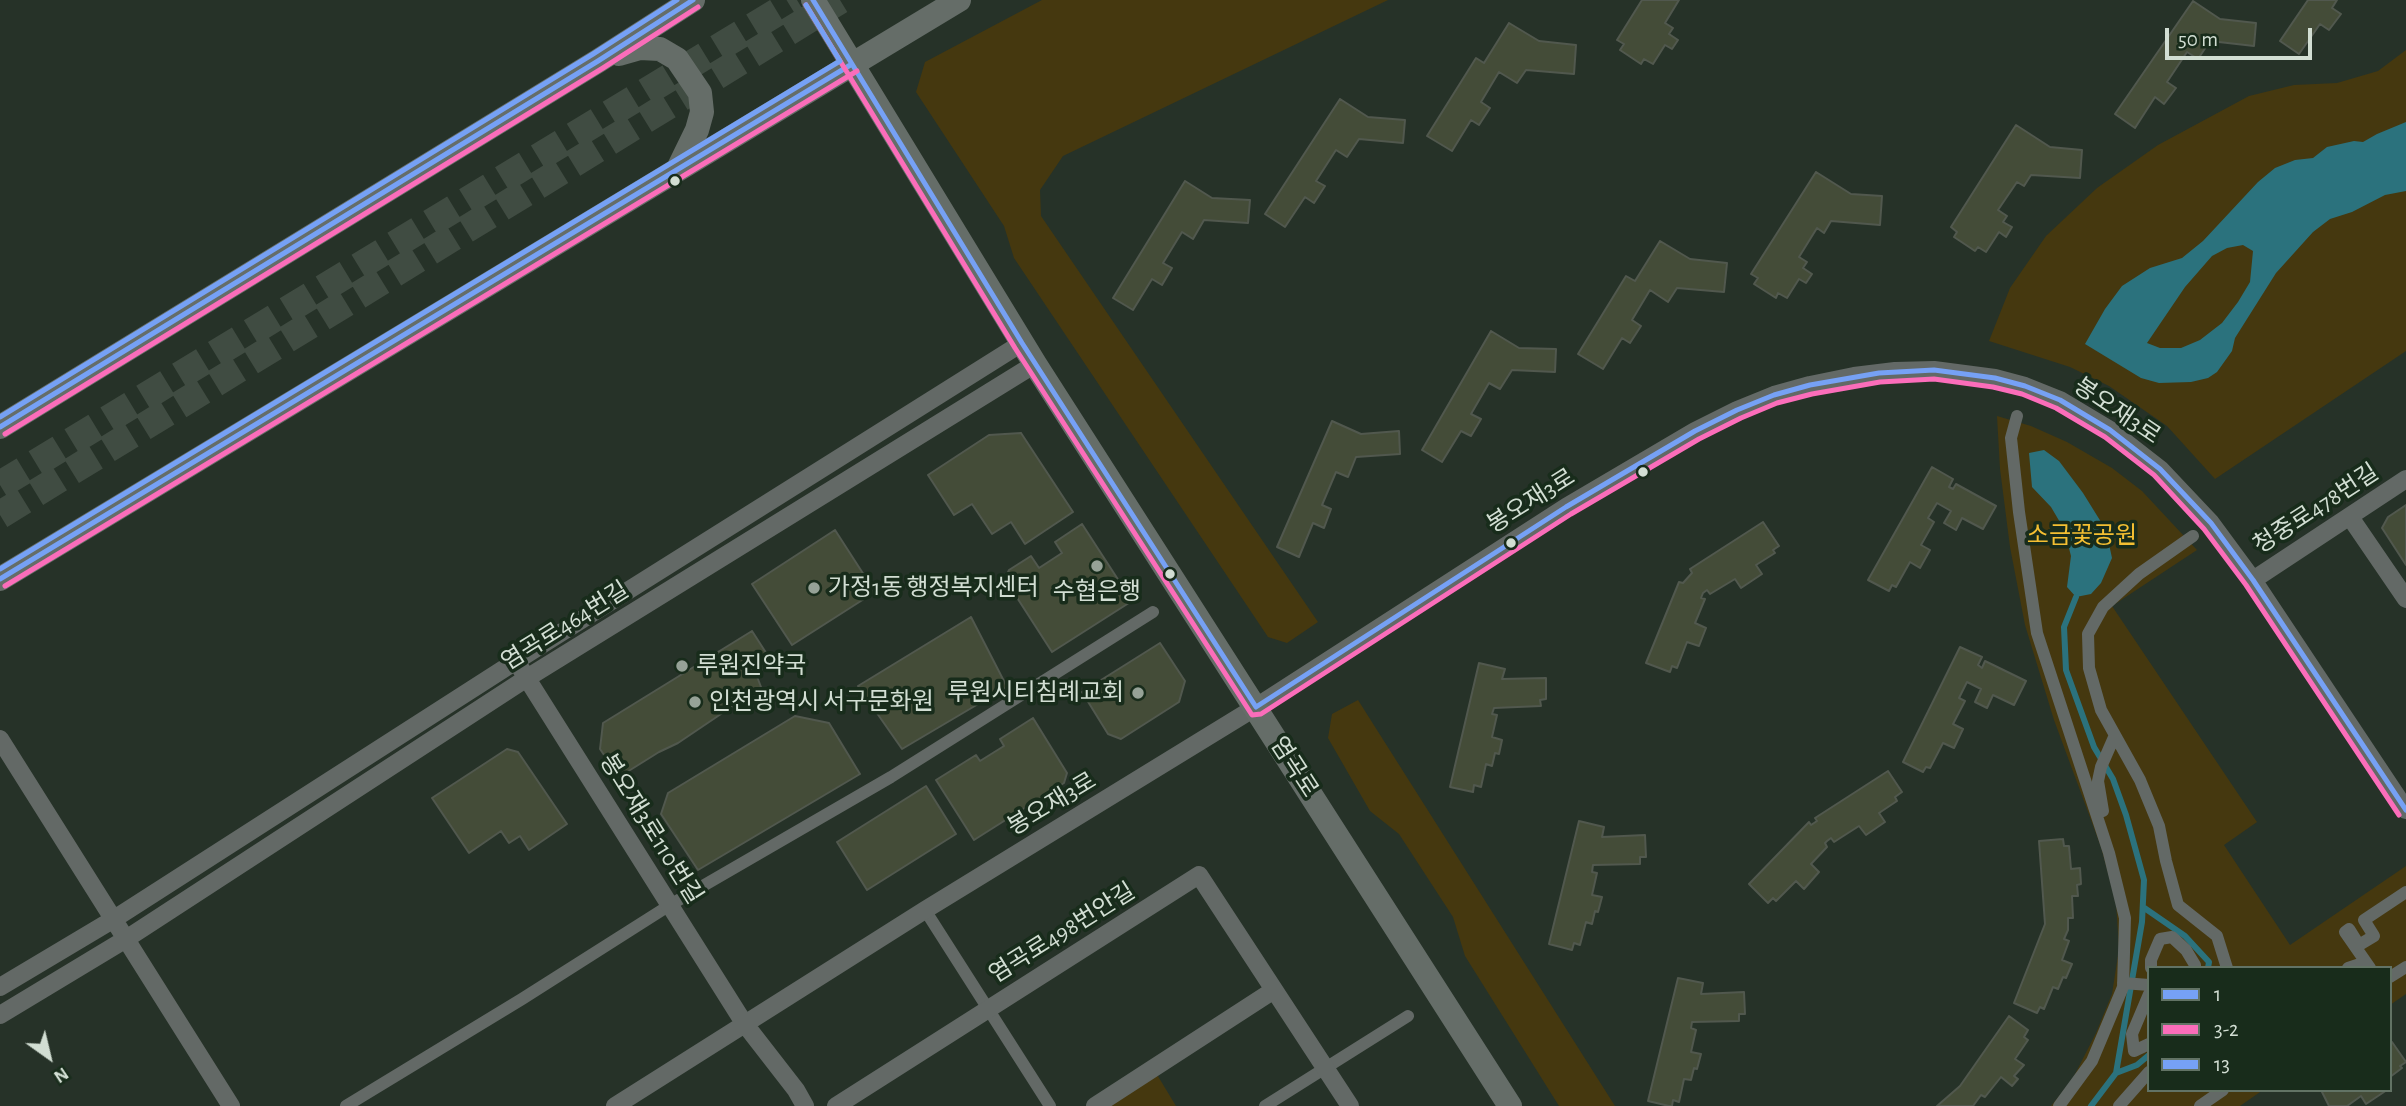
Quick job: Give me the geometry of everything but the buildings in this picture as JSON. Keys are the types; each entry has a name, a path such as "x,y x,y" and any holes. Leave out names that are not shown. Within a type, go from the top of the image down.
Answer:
{"main road":[{"path":"0,427 598,61 692,0"},
{"path":"0,579 959,0"},
{"name":"염곡로","path":"814,1 1029,353 1510,1106"},
{"path":"598,61 640,48 660,49 677,59 690,75 700,93 702,112 697,130 678,169"}],"street":[{"name":"염곡로464번길","path":"0,987 114,919 516,661 982,368 1029,353"},
{"name":"염곡로464번길","path":"0,1015 126,939 527,678 997,387 1029,353"},
{"path":"982,368 999,372 997,387"},
{"name":"봉오재3로","path":"615,1106 925,910 1256,707 1566,507 1695,431 1737,410 1774,395 1854,376 1934,370 1995,378 2025,386 2060,400 2110,430 2161,469 2211,523 2253,580 2406,810"},
{"path":"2017,416 2011,438 2037,633 2109,853 2125,918 2123,983 2092,1061 2059,1106"},
{"name":"청중로478번길","path":"2253,580 2406,479"},
{"path":"2350,517 2406,599"},
{"path":"2193,536 2139,575 2103,607 2088,634 2089,668 2101,710 2140,780 2159,826 2178,905 2217,936 2226,966"},
{"path":"346,1106 670,905 891,777 1153,612"},
{"name":"봉오재3로110번길","path":"516,661 744,1023 796,1090 805,1106"},
{"path":"2109,853 2098,781 2101,766 2115,735"},
{"path":"0,739 230,1106"},
{"name":"염곡로498번안길","path":"836,1106 1199,875 1350,1106"},
{"path":"2368,965 2345,932 2350,929 2359,945 2374,936 2364,920 2406,892"},
{"path":"925,910 1050,1106"},
{"path":"2151,966 2160,939 2172,937 2186,950 2196,966"},
{"path":"2123,983 2147,985"},
{"path":"1095,1106 1273,990"},
{"path":"2147,998 2132,1034 2134,1051 2147,1045"},
{"path":"1265,1106 1408,1016"},
{"path":"2119,1106 2147,1074"},
{"path":"2200,1106 2220,1092"}],"green space":[{"path":"1042,0 1388,0 1063,156 1040,190 1041,216 1318,622 1287,643 1268,637 1014,258 1004,226 916,92 925,62"},
{"path":"2406,50 2406,351 2215,479 2167,426 2109,386 2070,367 1989,341 2010,288 2046,236 2097,188 2158,145 2249,96 2294,85 2337,83 2378,71"},
{"name":"소금꽃공원","path":"1997,416 2031,426 2067,442 2112,468 2142,491 2197,550 2112,606 2257,822 2224,845 2290,945 2406,866 2406,994 2392,1004 2392,966 2147,966 2147,1092 2260,1092 2240,1106 2051,1106 2072,1080 2112,994 2119,949 2116,902 2101,847 2054,720 2025,625 2010,547 2000,469"},
{"path":"1358,700 1615,1106 1559,1106 1465,956 1453,917 1399,834 1370,811 1328,738 1332,714"},
{"path":"1153,1068 1176,1106 1095,1106"}],"water":[{"path":"2406,122 2406,191 2385,195 2352,212 2330,219 2313,232 2276,273 2235,338 2232,351 2217,372 2208,378 2191,382 2159,383 2141,378 2085,344 2122,286 2150,268 2182,258 2203,241 2258,182 2275,168 2295,160 2313,158 2327,147 2354,141 2363,142","holes":["2243,245 2253,251 2250,282 2222,323 2200,340 2181,348 2160,348 2147,343 2185,287 2212,256 2227,248"]},
{"path":"2044,450 2059,461 2106,530 2112,558 2101,583 2091,594 2076,597 2067,587 2071,556 2064,529 2051,507 2032,487 2029,453"}],"waterway":[{"path":"2076,597 2064,627 2066,670 2094,747 2113,779 2144,880 2142,922 2116,1073 2091,1106"},
{"path":"2143,907 2185,936 2209,962 2208,966"},
{"path":"2116,1073 2137,1065 2147,1057"}],"tunnel":[{"path":"0,485 797,0"},
{"path":"0,515 840,0"}],"transit line":[{"name":"13","path":"0,417 677,0"},
{"name":"1","path":"0,427 693,0"},
{"name":"1","path":"813,0 1022,343 1256,707"},
{"name":"3-2","path":"806,5 1015,348 1252,715 1261,714 1571,514 1699,439 1741,418 1777,403 1812,394 1880,382 1934,379 1993,387 2022,394 2056,408 2105,437 2154,475 2204,529 2246,585 2399,815"},
{"name":"13","path":"0,569 840,61 806,5"},
{"name":"3-2","path":"5,434 698,7"},
{"name":"1","path":"0,579 852,64"},
{"name":"3-2","path":"5,586 857,71"},
{"name":"1","path":"1256,707 1566,507 1695,431 1737,410 1774,395 1810,385 1879,373 1934,370 1995,378 2060,400 2110,430 2160,469 2211,523 2253,580 2406,810"}],"place":[{"name":"수협은행","path":"1097,566"},
{"name":"가정1동 행정복지센터","path":"814,588"},
{"name":"루원진약국","path":"682,666"},
{"name":"루원시티침례교회","path":"1138,693"},
{"name":"인천광역시 서구문화원","path":"695,702"}]}
